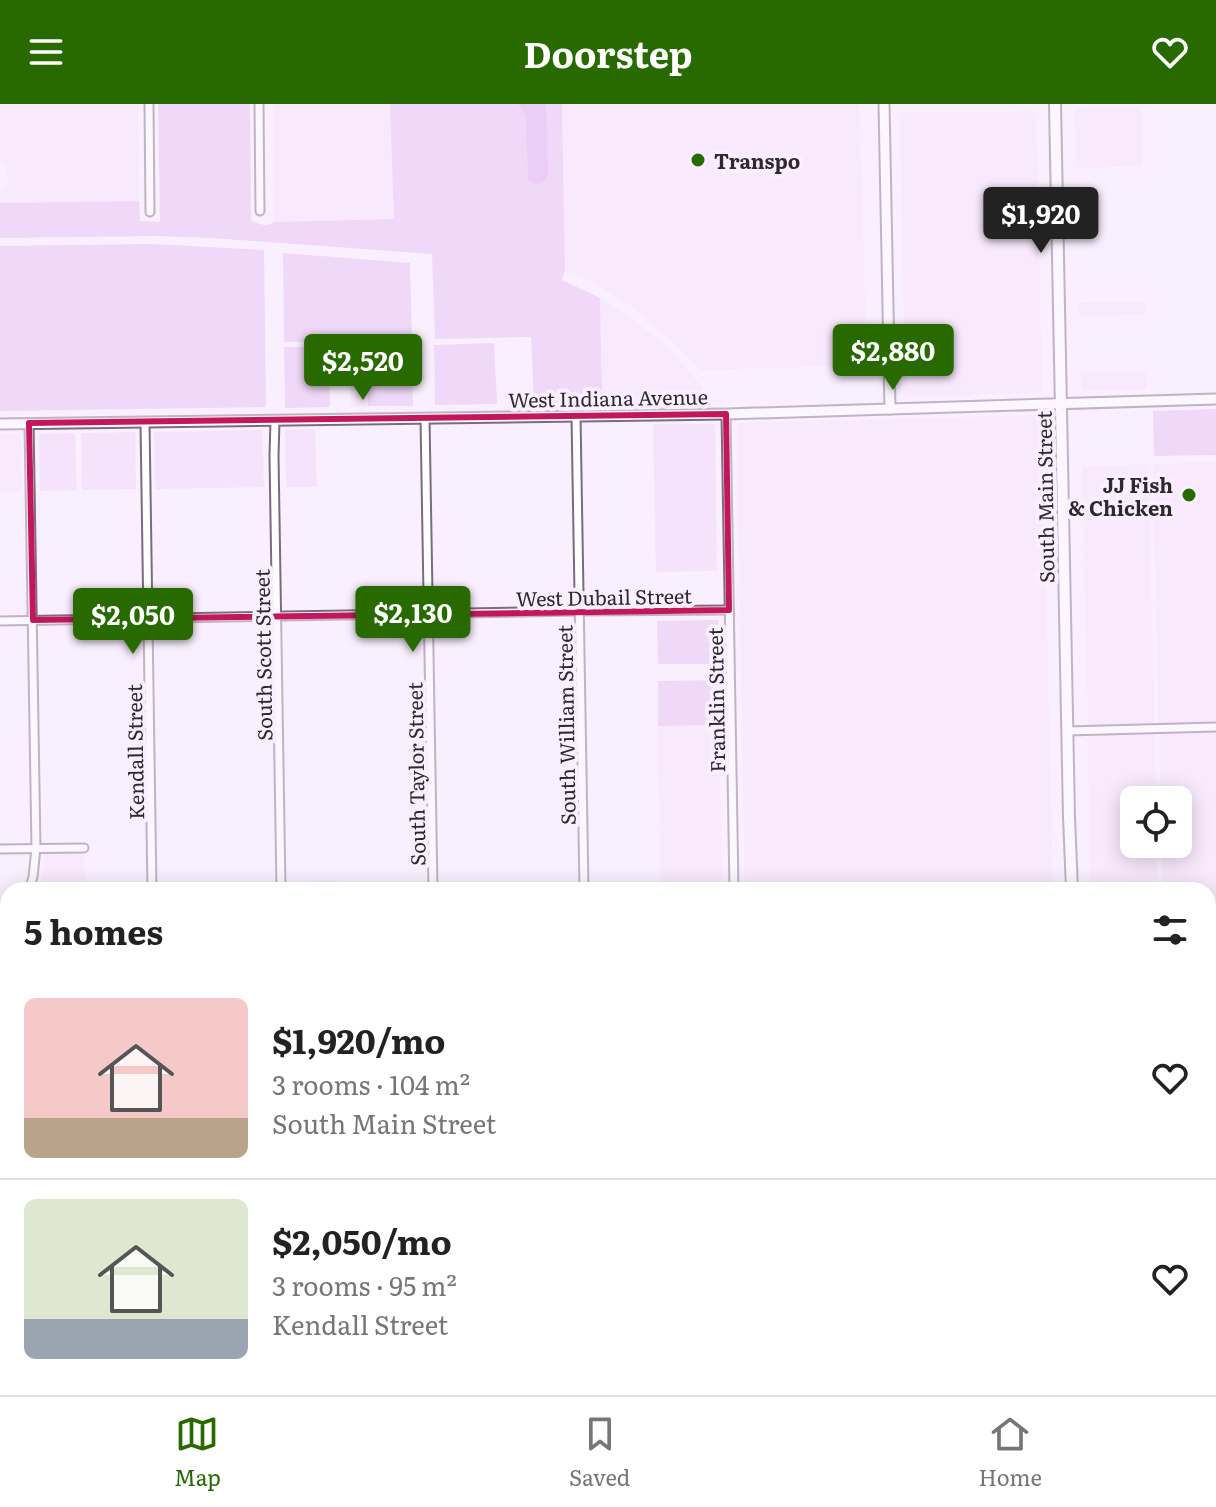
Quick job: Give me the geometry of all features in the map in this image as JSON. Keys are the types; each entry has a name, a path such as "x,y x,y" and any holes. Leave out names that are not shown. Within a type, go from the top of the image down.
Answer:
{"main road":[{"name":"South Main Street","path":"1055,104 1072,882"}],"street":[{"path":"149,104 150,212"},
{"path":"259,104 260,211"},
{"path":"884,104 890,409"},
{"name":"West Indiana Avenue","path":"0,424 726,414 1216,399"},
{"name":"Franklin Street","path":"726,414 734,882"},
{"name":"South William Street","path":"576,416 584,882"},
{"name":"South Taylor Street","path":"425,418 433,882"},
{"name":"South Scott Street","path":"275,420 281,882"},
{"name":"Kendall Street","path":"145,422 152,882"},
{"path":"29,423 36,848 31,882"},
{"name":"West Dubail Street","path":"0,621 729,610"},
{"path":"1067,731 1216,727"},
{"path":"0,849 84,848"}],"highlighted area":[{"path":"726,414 729,610 33,620 29,423"}],"shaded area":[{"path":"0,104 138,104 139,201 0,203 8,177 0,159"},
{"path":"158,104 250,104 251,220 266,225 274,222 394,219 390,104 562,104 565,271 562,280 600,298 602,403 534,404 531,337 435,339 432,254 157,236 0,238 0,203 139,201 140,221 160,222"},
{"path":"273,104 390,104 395,219 274,222"},
{"path":"518,104 546,104 548,174 543,183 528,181 526,115"},
{"path":"562,104 859,104 867,365 701,370 630,305 588,280 565,271"},
{"path":"1141,107 1142,166 1076,168 1075,109"},
{"path":"1036,111 1042,392 905,397 900,113"},
{"path":"151,244 264,250 266,407 0,411 0,246"},
{"path":"283,253 410,263 412,340 284,342"},
{"path":"600,298 669,349 711,401 602,403"},
{"path":"1145,302 1145,314 1079,316 1079,303"},
{"path":"494,343 497,404 435,405 434,345"},
{"path":"412,345 413,406 368,406 367,346"},
{"path":"350,346 367,346 368,406 351,406"},
{"path":"284,347 329,347 330,407 285,408"},
{"path":"1146,371 1147,389 1081,391 1081,373"},
{"path":"1216,409 1216,455 1154,456 1153,411"},
{"path":"1042,415 1053,882 745,882 737,423"},
{"path":"653,424 715,424 717,571 656,572"},
{"path":"315,429 317,487 286,487 285,430"},
{"path":"262,430 264,487 155,489 154,432"},
{"path":"135,432 136,489 82,490 81,433"},
{"path":"75,433 77,490 40,491 39,434"},
{"path":"20,434 21,491 0,492 0,435"},
{"path":"1216,462 1216,724 1159,725 1153,464"},
{"path":"1148,464 1154,724 1088,726 1082,467"},
{"path":"718,620 719,664 658,664 657,621"},
{"path":"719,680 719,725 658,726 658,681"},
{"path":"719,725 722,882 661,882 658,726"},
{"path":"1216,731 1216,882 1163,882 1162,858 1192,858 1192,786 1161,786 1160,732"},
{"path":"1154,733 1156,786 1120,786 1120,858 1157,858 1158,882 1091,882 1088,734"},
{"path":"45,852 84,852 85,882 41,882"},
{"path":"338,880 338,882 292,882"}],"place":[{"name":"Transpo","path":"698,160"},
{"name":"JJ Fish & Chicken","path":"1189,495"}]}
